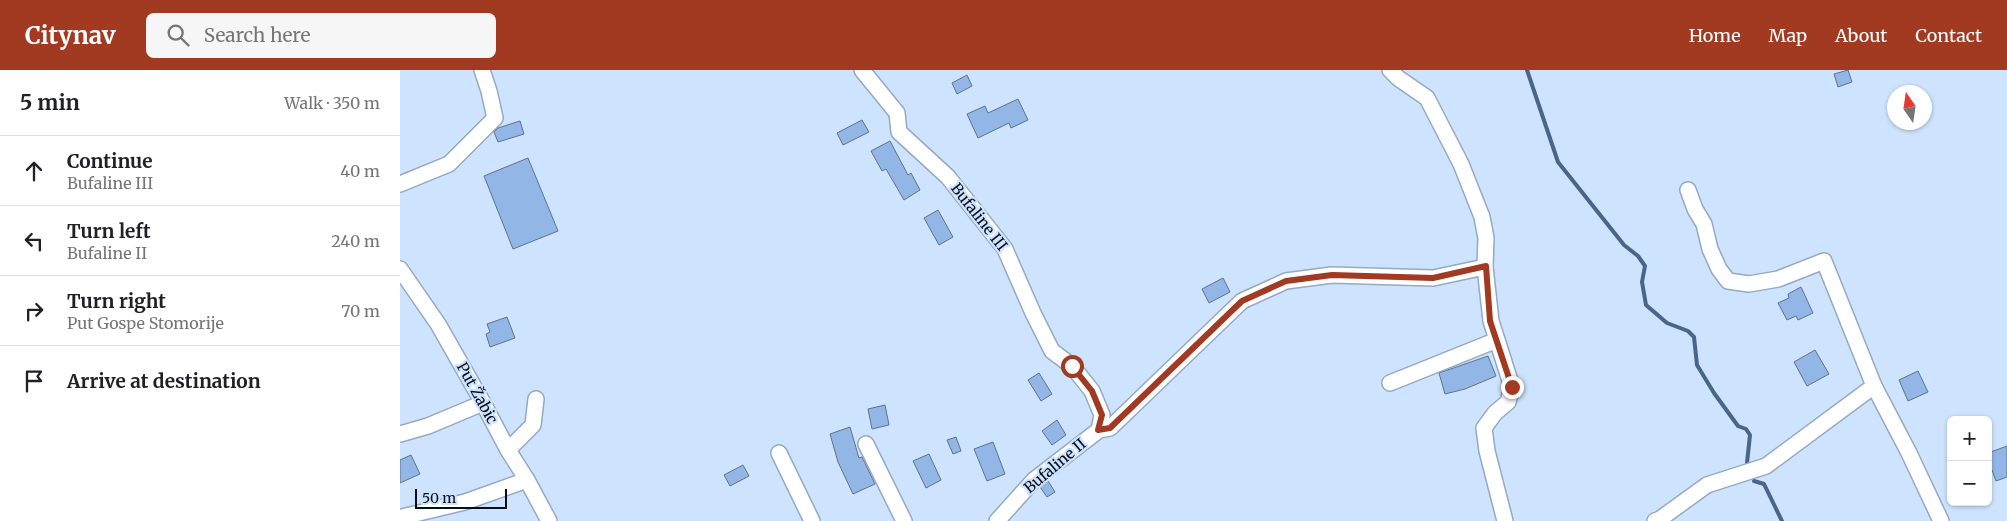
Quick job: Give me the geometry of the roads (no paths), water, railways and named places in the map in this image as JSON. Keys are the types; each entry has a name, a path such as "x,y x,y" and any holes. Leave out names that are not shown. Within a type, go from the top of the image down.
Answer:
{"street":[{"path":"400,184 449,164 495,118 482,70"},
{"name":"Bufaline III","path":"862,70 897,113 899,132 948,178 1005,249 1032,313 1052,351 1072,366 1092,391 1102,415 1098,430"},
{"path":"1390,70 1398,78 1428,98 1462,164 1482,217 1486,238 1490,321 1512,387 1508,402 1484,428 1505,521"},
{"path":"1688,190 1695,209 1704,224 1710,250 1719,269 1728,281 1749,284 1778,278 1824,261 1874,386 1909,453 1941,521"},
{"name":"Bufaline II","path":"997,521 1034,480 1098,430 1110,428 1242,301 1286,281 1332,275 1433,278 1486,266"},
{"name":"Put Žabic","path":"400,269 438,324 549,521"},
{"path":"1390,383 1497,340"},
{"path":"1655,521 1706,485 1766,466 1874,386"},
{"path":"508,450 533,425 536,399"},
{"path":"400,434 428,426 484,403"},
{"path":"866,444 904,521"},
{"path":"779,453 812,521"},
{"path":"402,517 465,502 527,480"}],"waterway":[{"path":"1527,70 1558,162 1624,245 1638,256 1645,266 1642,282 1646,305 1667,323 1688,331 1694,337 1697,365 1714,393 1738,426 1746,429 1750,435 1747,463"},
{"path":"1754,481 1764,484 1782,521"}]}
